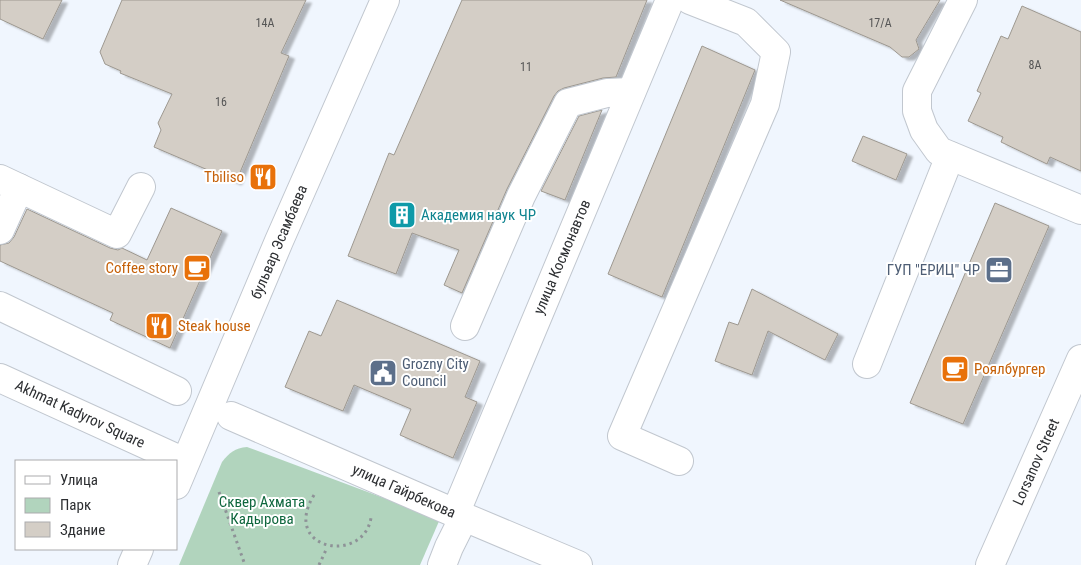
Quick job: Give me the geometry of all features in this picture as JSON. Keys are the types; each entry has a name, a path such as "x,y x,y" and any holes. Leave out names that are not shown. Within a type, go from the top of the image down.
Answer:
{"street":[{"name":"бульвар Эсамбаева","path":"178,479 384,0"},
{"name":"улица Космонавтов","path":"442,565 631,92 670,0"},
{"path":"679,461 622,436 765,104 776,52 746,22 690,0"},
{"path":"963,0 917,91 917,110 924,130 939,151 1081,210"},
{"path":"465,326 521,196 568,102 607,93 631,92"},
{"path":"867,364 950,156"},
{"path":"0,230 9,184 117,234 141,187"},
{"path":"0,306 177,391"},
{"name":"Lorsanov Street","path":"990,565 1081,359"},
{"name":"Akhmat Kadyrov Square","path":"0,378 180,460 178,464"},
{"name":"улица Гайрбекова","path":"231,416 460,516 578,565"},
{"path":"132,565 139,550"},
{"path":"142,565 149,550"}],"path":[{"path":"219,492 245,565"},
{"path":"314,495 307,506 305,519 307,532 315,542 326,550 332,551"},
{"path":"357,546 369,531 371,518"},
{"path":"320,565 326,550"}],"green space":[{"name":"Сквер Ахмата Кадырова","path":"247,447 440,519 420,565 179,565 222,462 233,451"}],"building":[{"path":"0,0 62,0 43,39 0,19"},
{"path":"122,0 306,0 281,53 289,56 236,182 154,147 161,130 158,123 172,94 120,73 121,71 105,64 100,52"},
{"path":"462,0 647,0 616,77 603,78 564,88 554,96 507,189 462,293 444,285 459,250 412,233 396,274 348,256 389,153 394,155"},
{"path":"780,0 940,0 916,40 919,49 909,57 902,57 890,47"},
{"path":"1022,6 1081,32 1081,171 1050,157 1047,164 1001,142 1003,137 968,121 981,93 977,91 1001,36 1008,39"},
{"path":"702,46 755,70 662,297 608,274"},
{"path":"602,110 565,200 541,191 579,116"},
{"path":"863,136 907,154 896,180 852,161"},
{"path":"995,203 1049,226 963,424 910,403"},
{"path":"171,208 222,231 170,348 110,320 113,313 0,261 0,245 9,243 14,237 27,209 110,248 118,250 122,248 147,260"},
{"path":"752,289 838,334 825,360 768,331 752,375 715,361 729,322 738,325"},
{"name":"Grozny City Council","path":"337,300 480,361 465,397 477,402 453,458 400,435 411,409 354,385 343,411 285,387 309,331 321,336"}],"place":[{"name":"Tbiliso","path":"263,177"},
{"name":"Академия наук ЧР","path":"402,215"},
{"name":"Coffee story","path":"197,268"},
{"name":"ГУП \"ЕРИЦ\" ЧР","path":"999,270"},
{"name":"Steak house","path":"159,326"},
{"name":"Роялбургер","path":"955,369"},
{"name":"Grozny City Council","path":"383,373"}]}
